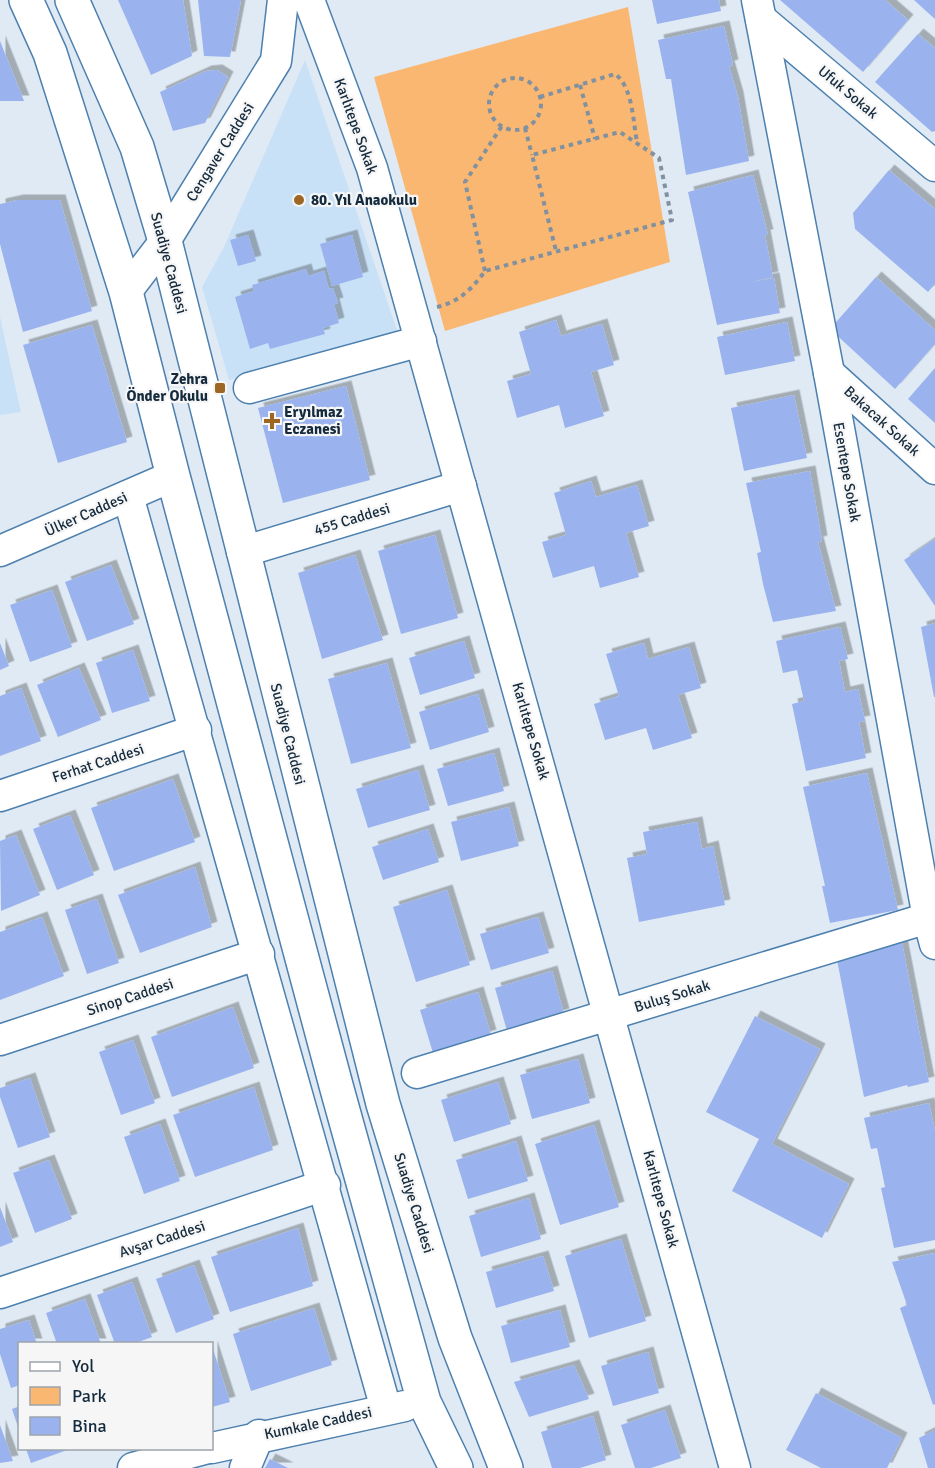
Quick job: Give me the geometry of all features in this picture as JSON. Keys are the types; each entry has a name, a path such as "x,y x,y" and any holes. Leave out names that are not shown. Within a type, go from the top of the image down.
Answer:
{"main road":[{"path":"26,0 50,53 126,292 173,477 337,1089 424,1402 456,1468"},
{"name":"Suadiye Caddesi","path":"72,0 137,147 165,241 383,1104 455,1338 506,1468"}],"street":[{"name":"Cengaver Caddesi","path":"126,292 165,241 276,61 283,0"},
{"name":"Karlıtepe Sokak","path":"309,0 372,168 735,1468"},
{"name":"Ufuk Sokak","path":"759,10 935,166"},
{"name":"Esentepe Sokak","path":"759,10 829,373 931,931"},
{"path":"249,388 417,327"},
{"name":"Bakacak Sokak","path":"829,373 935,469"},
{"name":"Ülker Caddesi","path":"0,551 173,477"},
{"name":"455 Caddesi","path":"242,552 461,486"},
{"path":"128,495 325,1185 386,1409"},
{"name":"Ferhat Caddesi","path":"0,795 196,730"},
{"name":"Buluş Sokak","path":"417,1073 610,1016 931,931"},
{"name":"Sinop Caddesi","path":"0,1040 259,954"},
{"name":"Avşar Caddesi","path":"0,1293 325,1185"},
{"name":"Kumkale Caddesi","path":"213,1447 424,1402"},
{"path":"245,1468 259,1436"},
{"name":"Kumkale Caddesi","path":"133,1468 202,1450"}],"path":[{"path":"540,97 615,74 622,79 637,144"},
{"path":"506,79 523,79 536,89 540,97 540,112 531,124 517,130 502,126 495,121 489,105 494,89 506,79"},
{"path":"580,85 595,139"},
{"path":"484,271 465,182 502,126"},
{"path":"525,128 556,252"},
{"path":"417,327 472,289 484,271 672,220 659,158 620,132 532,155"}],"shaded area":[{"name":"80. Yıl Anaokulu","path":"305,60 398,333 229,380 202,287 224,247"},
{"path":"0,317 21,412 0,415"}],"green space":[{"path":"628,7 670,262 445,331 374,77"}],"building":[{"path":"118,0 183,0 192,56 151,75"},
{"path":"198,0 241,0 230,57 204,56"},
{"path":"652,0 719,0 721,11 657,24"},
{"path":"780,0 885,0 908,20 863,72"},
{"path":"914,0 935,0 935,19 926,11"},
{"path":"724,26 733,65 729,66 738,97 749,161 686,175 671,79 666,79 658,40"},
{"path":"918,34 935,48 935,131 932,132 875,82"},
{"path":"0,41 24,101 0,101"},
{"path":"217,70 228,77 205,123 173,131 160,92 206,71"},
{"path":"889,170 935,209 935,284 928,292 855,229 853,213"},
{"path":"753,175 768,235 765,235 773,277 750,282 774,278 780,313 717,325 688,192"},
{"path":"18,200 60,200 92,311 23,332 0,244 0,204"},
{"path":"248,235 256,261 238,266 230,240"},
{"path":"352,235 363,277 332,286 320,244"},
{"path":"306,269 308,276 324,271 329,289 333,288 338,303 334,304 339,323 323,328 325,334 270,349 268,343 250,349 235,297 254,291 252,285"},
{"path":"876,277 935,330 935,344 895,389 830,329"},
{"path":"556,320 561,336 602,324 614,365 591,372 604,416 565,428 559,405 517,418 507,381 531,374 519,332"},
{"path":"787,322 795,361 725,375 717,337"},
{"path":"92,325 127,442 58,463 23,345"},
{"path":"935,368 935,423 908,399"},
{"path":"346,386 370,480 283,503 258,408"},
{"path":"794,395 807,458 744,471 731,408"},
{"path":"810,471 822,541 818,542 836,611 773,622 763,584 757,553 761,552 746,483"},
{"path":"591,481 596,497 637,485 649,526 626,533 639,577 600,588 594,566 553,578 542,542 566,535 554,493"},
{"path":"435,535 458,618 401,634 378,551"},
{"path":"935,539 935,606 904,560"},
{"path":"355,555 383,640 322,659 298,573"},
{"path":"111,565 134,624 87,641 65,582"},
{"path":"52,590 72,647 30,662 10,605"},
{"path":"935,623 935,697 934,697 921,627"},
{"path":"840,627 848,659 839,661 845,692 858,689 865,721 859,722 866,758 806,771 792,704 804,701 797,670 783,673 776,641"},
{"path":"464,641 475,678 420,695 409,658"},
{"path":"0,643 9,666 0,670"},
{"path":"644,643 648,659 689,647 701,688 678,695 692,738 653,750 646,728 605,740 594,704 619,696 606,654"},
{"path":"133,650 150,701 112,713 96,663"},
{"path":"387,663 411,748 351,764 328,679"},
{"path":"79,668 101,720 58,737 37,685"},
{"path":"21,688 41,741 0,756 0,696"},
{"path":"478,694 489,732 430,750 419,712"},
{"path":"494,753 504,791 448,806 437,769"},
{"path":"418,770 430,810 368,828 356,789"},
{"path":"867,773 898,910 830,923 822,886 825,886 803,787"},
{"path":"173,779 195,842 114,871 91,808"},
{"path":"509,807 519,846 461,861 451,822"},
{"path":"70,815 94,875 57,890 33,829"},
{"path":"697,822 702,849 713,846 725,905 639,922 627,858 647,854 643,832"},
{"path":"428,829 439,862 383,880 372,847"},
{"path":"16,835 40,895 1,911 0,841"},
{"path":"195,867 212,927 140,953 118,895"},
{"path":"447,890 470,965 416,982 393,907"},
{"path":"97,899 119,963 87,974 65,910"},
{"path":"42,917 64,976 0,1000 0,932"},
{"path":"538,917 549,953 491,970 480,934"},
{"path":"902,943 929,1082 908,1087 907,1085 864,1097 835,950 855,953"},
{"path":"552,971 564,1014 507,1031 495,988"},
{"path":"478,992 491,1035 433,1053 420,1010"},
{"path":"233,1007 254,1068 172,1097 151,1037"},
{"path":"755,1016 820,1049 772,1144 849,1184 822,1238 732,1191 759,1139 706,1112"},
{"path":"133,1040 155,1103 121,1115 99,1052"},
{"path":"578,1059 590,1103 532,1119 520,1075"},
{"path":"30,1078 50,1137 18,1148 0,1097 0,1088"},
{"path":"498,1082 511,1124 454,1142 441,1100"},
{"path":"254,1087 273,1150 195,1177 173,1115"},
{"path":"929,1103 935,1131 935,1240 894,1248 881,1188 885,1187 877,1148 871,1149 864,1118"},
{"path":"160,1124 180,1181 144,1194 124,1137"},
{"path":"594,1125 619,1207 560,1225 535,1144"},
{"path":"516,1141 528,1181 468,1199 456,1160"},
{"path":"49,1160 72,1219 35,1233 13,1173"},
{"path":"529,1198 541,1239 481,1257 469,1216"},
{"path":"0,1207 13,1242 0,1247"},
{"path":"298,1228 313,1286 230,1312 211,1257"},
{"path":"621,1239 646,1321 589,1338 565,1256"},
{"path":"935,1253 935,1404 933,1405 900,1308 907,1305 892,1262"},
{"path":"543,1256 554,1291 496,1308 486,1272"},
{"path":"194,1265 214,1319 176,1333 156,1279"},
{"path":"132,1282 152,1337 138,1342 114,1342 97,1295"},
{"path":"85,1299 100,1342 56,1342 46,1313"},
{"path":"314,1308 332,1365 251,1391 233,1334"},
{"path":"560,1310 570,1347 511,1363 501,1326"},
{"path":"29,1320 36,1342 18,1342 18,1386 11,1388 0,1354 0,1329"},
{"path":"213,1349 230,1402 213,1407"},
{"path":"648,1352 659,1393 613,1406 601,1366"},
{"path":"574,1365 589,1399 529,1417 514,1382"},
{"path":"816,1393 902,1438 887,1468 821,1468 786,1450"},
{"path":"18,1407 18,1427 12,1409"},
{"path":"665,1410 681,1458 651,1468 635,1468 621,1425"},
{"path":"593,1416 606,1460 580,1468 552,1468 541,1432"},
{"path":"0,1425 13,1461 0,1463"},
{"path":"935,1430 935,1468 928,1468 919,1438"},
{"path":"26,1450 67,1450 31,1463"},
{"path":"270,1459 288,1468 265,1468"}],"place":[{"name":"80. Yıl Anaokulu","path":"299,200"},
{"name":"Zehra Önder Okulu","path":"220,388"},
{"name":"Eryılmaz Eczanesi","path":"272,421"}]}
